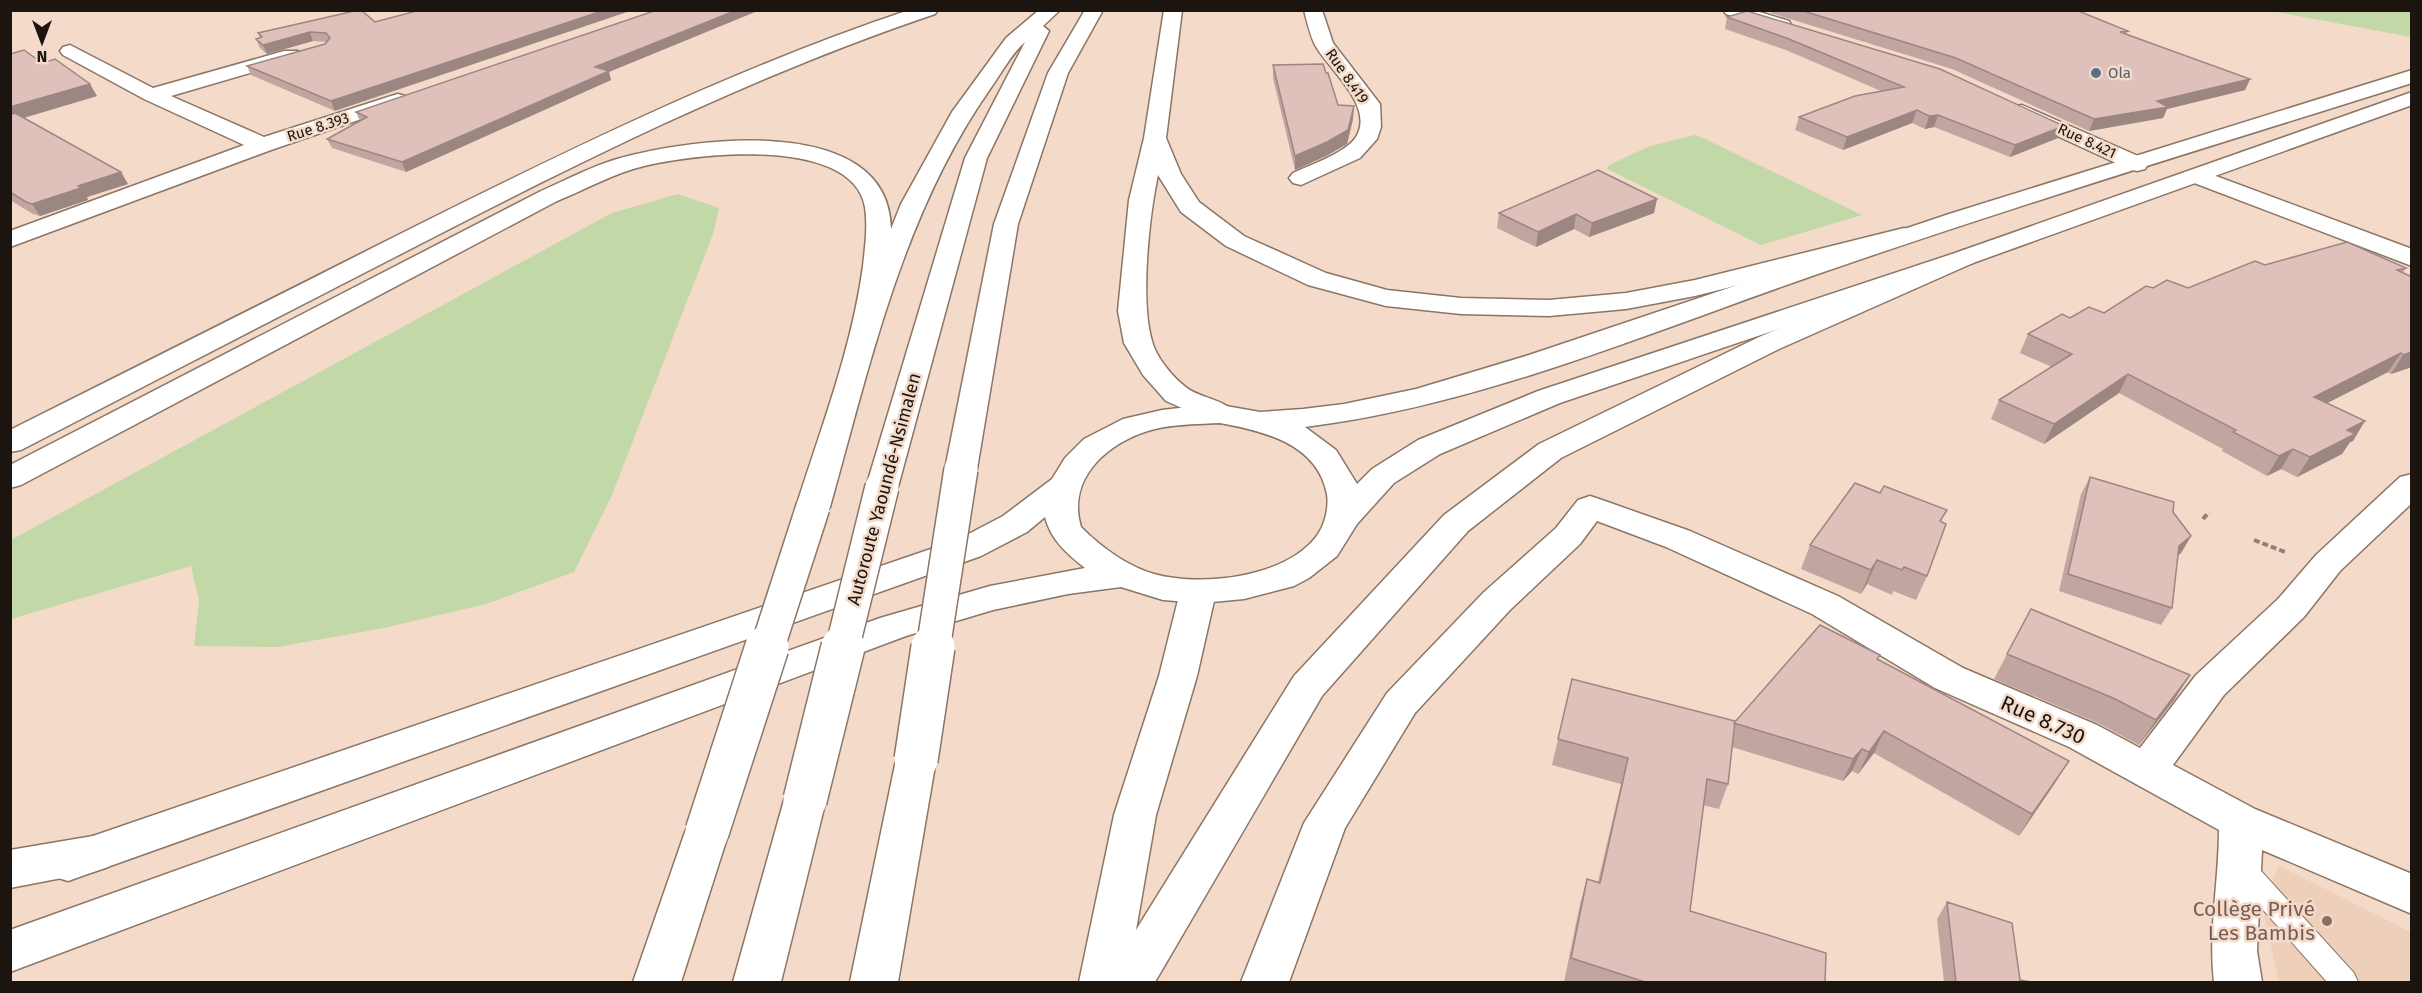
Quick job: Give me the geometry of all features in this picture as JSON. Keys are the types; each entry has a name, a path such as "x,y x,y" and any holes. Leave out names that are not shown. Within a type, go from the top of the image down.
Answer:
{"main road":[{"path":"10,443 559,163 639,125 832,43 929,10"},
{"path":"874,982 916,760 961,469 1006,224 1058,73 1094,10"},
{"path":"1173,10 1155,138 1141,200 1132,311 1138,343 1153,369 1177,395 1220,414"},
{"name":"Rue 8.419","path":"1301,178 1352,153 1366,139 1370,127 1368,104 1324,44 1313,10"},
{"path":"1732,10 1805,32"},
{"path":"1763,20 1788,10"},
{"path":"657,982 813,507 869,316 912,204 963,112 1012,42 1051,11"},
{"name":"Autoroute Yaoundé-Nsimalen","path":"757,982 805,800 882,487 976,158 1051,11"},
{"path":"151,95 311,50"},
{"path":"70,51 151,95 263,145"},
{"path":"2412,75 1904,236 1509,371 1417,399 1353,414 1302,420 1262,421 1220,414 1178,415 1139,424 1106,439 1080,460 1065,485 1060,505 1066,530 1104,566 1147,584 1198,592 1250,587 1296,571 1328,546 1345,516 1383,477 1429,447 1548,398 1964,258 2412,98"},
{"name":"Rue 8.393","path":"11,240 263,145 418,94"},
{"name":"Rue 8.421","path":"2008,105 2137,164"},
{"path":"1155,138 1169,174 1190,207 1235,241 1317,279 1386,298 1461,306 1549,308 1626,301 1695,288 1904,236"},
{"path":"10,478 549,196 624,164 674,152 727,147 775,147 821,156 854,173 873,195 879,219 869,316"},
{"path":"2197,176 2412,258"},
{"path":"1130,982 1308,686 1456,523 1550,451 1769,343 1964,258"},
{"path":"1262,421 1298,436 1326,457 1343,485 1345,516"},
{"path":"2146,771 2210,685 2291,608 2328,563 2412,484"},
{"path":"10,882 969,548 1015,524 1065,485"},
{"name":"Rue 8.730","path":"1265,982 1325,823 1401,703 1497,601 1568,536 1590,507 1678,539 1825,604 1948,678 2083,736 2240,821 2412,895"},
{"path":"10,951 893,627 990,598 1068,582 1125,575"},
{"path":"1103,982 1135,814 1178,676 1198,592"},
{"path":"2238,982 2234,951 2241,867 2240,821"},
{"path":"10,869 93,854"}],"lane":[{"path":"2241,867 2344,982"}],"path":[{"path":"2203,519 2209,512"},
{"path":"2254,540 2285,552"}],"shaded area":[{"name":"Collège Privé Les Bambis","path":"2278,865 2411,932 2411,982 2279,982 2263,910"}],"green space":[{"path":"2271,11 2411,12 2411,37"},
{"path":"1694,135 1862,215 1761,245 1607,169 1609,165 1650,146"},
{"path":"678,194 719,208 713,234 612,495 574,572 486,604 384,628 277,647 194,646 199,601 191,566 11,619 11,540 612,213"}],"building":[{"path":"361,10 375,22 420,10 605,10 331,101 247,66 325,44 330,38 326,33 310,32 263,45 256,39 262,37 258,33"},
{"path":"657,10 737,10 595,67 609,71 402,162 327,139 367,117 356,112"},
{"path":"1800,10 2076,10 2128,31 2120,32 2250,79 2157,101 2168,107 2094,119 1956,58"},
{"path":"1747,11 1940,69 2064,126 2015,145 1938,115 1929,116 1917,110 1847,137 1799,117 1855,96 1904,87 1789,39 1727,17"},
{"path":"24,50 38,60 42,59 46,62 55,59 90,84 10,107 10,54"},
{"path":"1323,64 1338,105 1354,106 1348,130 1295,156 1273,65"},
{"path":"15,113 121,172 32,204 26,202 10,192 10,115"},
{"path":"1598,170 1657,199 1592,223 1576,214 1538,232 1499,213"},
{"path":"2347,242 2406,268 2397,270 2412,277 2412,352 2403,355 2401,353 2314,397 2365,421 2347,430 2355,434 2310,457 2293,449 2279,456 2233,432 2236,430 2128,374 2054,424 1999,400 2072,354 2028,334 2062,314 2070,318 2089,307 2104,313 2146,286 2153,288 2167,280 2188,288 2255,261 2265,265"},
{"path":"2090,477 2174,502 2173,512 2191,536 2179,546 2172,608 2068,574"},
{"path":"1855,483 1880,493 1884,486 1947,510 1940,521 1946,524 1927,576 1904,567 1902,570 1877,560 1871,570 1810,545"},
{"path":"2031,609 2190,675 2156,720 2113,698 2007,654"},
{"path":"1820,625 1880,655 1877,659 2069,761 2032,814 1884,731 1869,752 1862,749 1853,759 1734,723"},
{"path":"1572,679 1735,721 1728,784 1707,779 1690,911 1826,953 1825,982 1645,982 1571,958 1587,879 1600,883 1628,758 1558,739"},
{"path":"1947,902 2012,923 2020,980 2031,982 1956,982"}],"place":[{"name":"Ola","path":"2096,73"},
{"name":"Collège Privé Les Bambis","path":"2327,921"}]}
